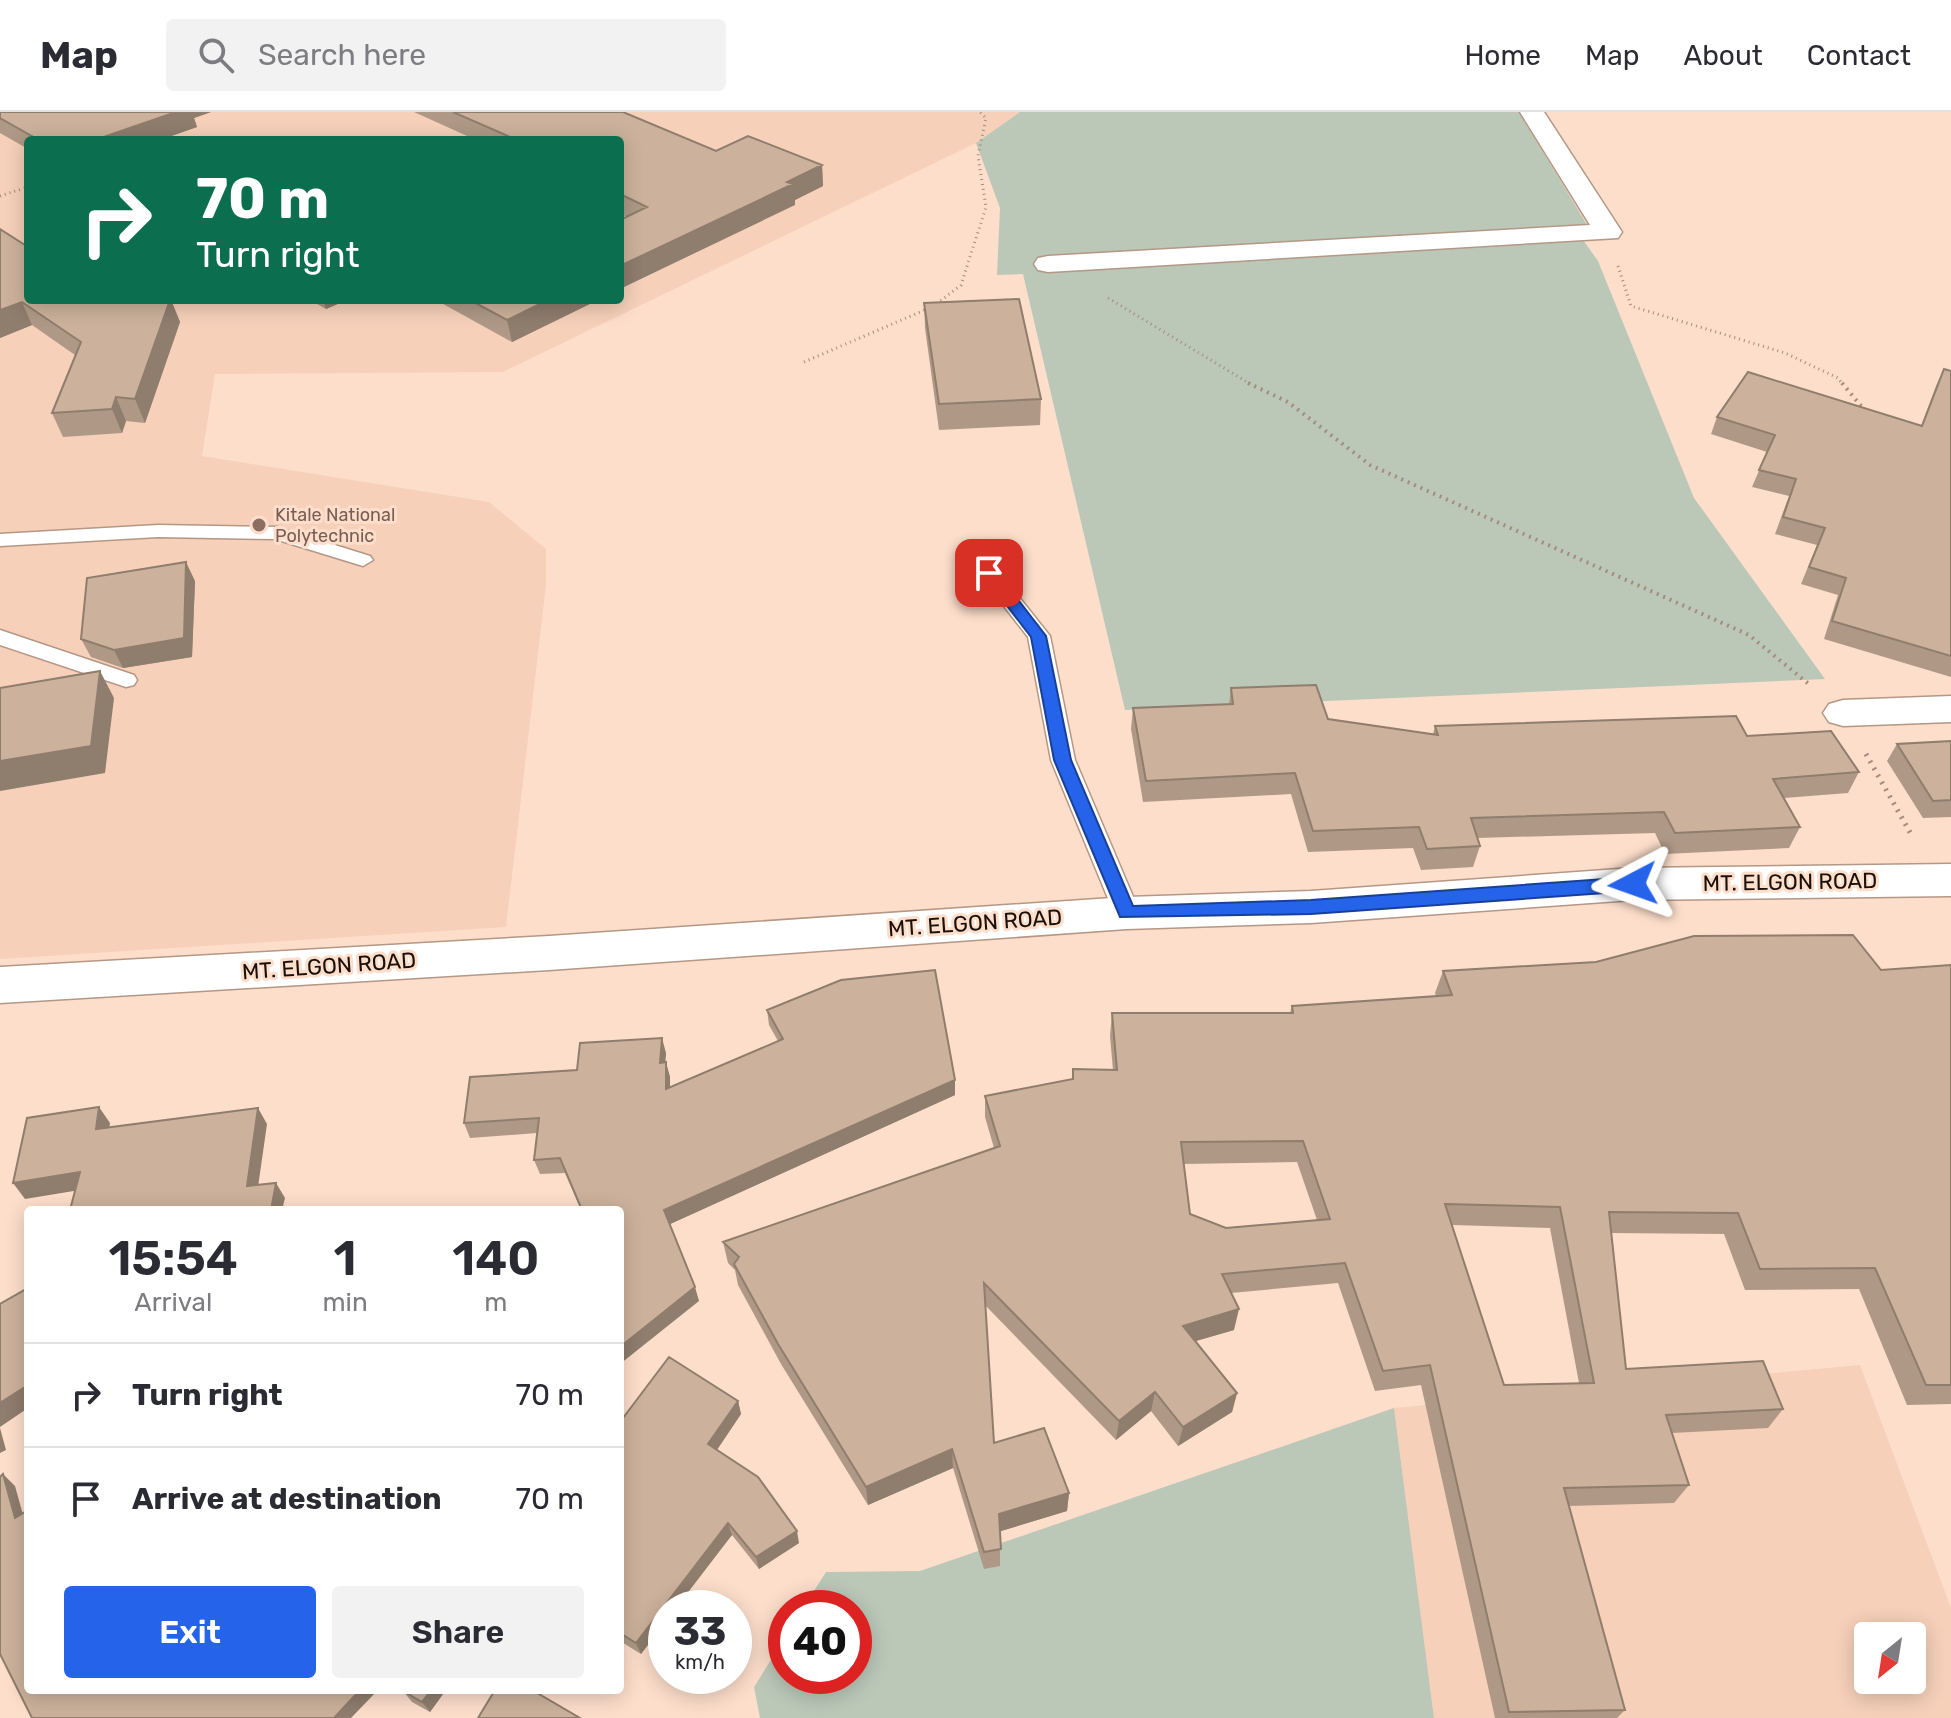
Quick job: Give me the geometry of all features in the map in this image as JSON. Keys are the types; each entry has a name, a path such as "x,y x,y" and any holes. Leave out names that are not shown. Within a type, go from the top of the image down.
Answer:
{"street":[{"path":"1532,113 1562,112"},
{"path":"1048,264 1608,232 1532,113"},
{"path":"1843,713 1951,709"},
{"name":"MT. ELGON ROAD","path":"0,985 519,955 1127,913 1311,907 1633,884 1951,880"}],"lane":[{"path":"0,540 158,531 277,533 363,560"},
{"path":"989,573 1039,636 1063,760 1127,913"},
{"path":"0,637 126,680"}],"path":[{"path":"804,362 934,306 961,285 986,207 978,156 986,118 980,112"},
{"path":"0,196 24,188"},
{"path":"1608,232 1631,306 1785,353 1838,378 1875,422"},
{"path":"1048,264 1231,374 1288,402 1370,465 1749,635 1843,713 1917,842"}],"shaded area":[{"name":"Kitale National Polytechnic","path":"0,112 1020,112 976,143 503,372 215,374 202,456 489,502 546,549 546,585 506,927 0,959"},
{"path":"1860,1365 1951,1608 1951,1718 1434,1718 1394,1408"}],"green space":[{"path":"1020,112 1519,112 1589,228 1576,230 1598,261 1694,498 1825,679 1125,710 1023,274 997,275 1000,208 976,143"},
{"path":"1394,1408 1434,1718 760,1718 754,1687 768,1665 768,1694 872,1694 872,1590 814,1590 826,1572 920,1571"}],"building":[{"path":"0,112 176,112 107,136 32,136 0,118"},
{"path":"453,112 623,112 716,151 748,136 822,165 787,182 793,184 624,264 624,218 647,207 624,196 624,136 508,136"},
{"path":"0,229 24,244 24,303 0,310"},
{"path":"1019,299 1041,399 939,404 924,303"},
{"path":"25,304 169,304 135,399 116,397 112,409 52,413 81,342"},
{"path":"477,304 540,304 507,320"},
{"path":"1944,369 1951,371 1951,656 1832,621 1846,578 1809,567 1825,528 1783,517 1796,479 1759,470 1775,435 1717,417 1748,372 1922,426"},
{"path":"186,562 184,638 114,650 81,639 87,578"},
{"path":"100,671 91,746 0,761 0,688"},
{"path":"1316,685 1328,719 1438,735 1435,726 1736,716 1747,736 1831,731 1859,772 1773,779 1800,827 1675,833 1664,812 1471,818 1480,846 1427,849 1419,827 1313,831 1295,773 1146,781 1133,708 1233,704 1231,688"},
{"path":"1951,741 1951,800 1933,801 1897,744"},
{"path":"1853,935 1881,970 1951,965 1951,1385 1926,1385 1875,1268 1760,1269 1738,1213 1609,1212 1626,1369 1763,1361 1783,1409 1666,1415 1689,1485 1564,1488 1625,1710 1509,1712 1430,1365 1383,1371 1345,1263 1222,1274 1239,1309 1183,1326 1237,1393 1183,1427 1155,1392 1119,1421 984,1283 994,1443 1044,1428 1069,1493 999,1514 1001,1549 984,1552 952,1449 866,1487 778,1344 734,1264 739,1257 723,1242 1000,1146 985,1096 1073,1079 1073,1069 1117,1070 1112,1013 1293,1013 1292,1006 1452,995 1443,971 1596,962 1694,936","holes":["1303,1141 1330,1219 1226,1228 1190,1214 1181,1142","1445,1204 1560,1207 1594,1383 1504,1385"]},
{"path":"935,970 955,1080 664,1210 695,1287 624,1344 624,1206 580,1206 560,1158 534,1160 539,1118 464,1123 470,1077 577,1070 580,1043 662,1038 660,1063 666,1062 666,1089 783,1039 767,1010 841,980"},
{"path":"99,1107 96,1129 258,1108 247,1186 276,1183 272,1206 71,1206 80,1172 13,1183 27,1118"},
{"path":"24,1290 24,1388 0,1403 0,1304"},
{"path":"669,1357 738,1401 708,1444 758,1477 797,1531 756,1557 728,1523 677,1590 648,1590 648,1627 636,1643 624,1636 624,1417"},
{"path":"3,1474 15,1518 24,1512 24,1694 356,1694 334,1718 32,1718 0,1654 0,1477"},
{"path":"408,1694 428,1694 422,1702"},
{"path":"493,1694 539,1694 580,1718 478,1718"}],"place":[{"name":"Kitale National Polytechnic","path":"259,525"}],"route":[{"path":"989,573 1039,636 1063,760 1127,913 1311,907 1633,884"}]}
